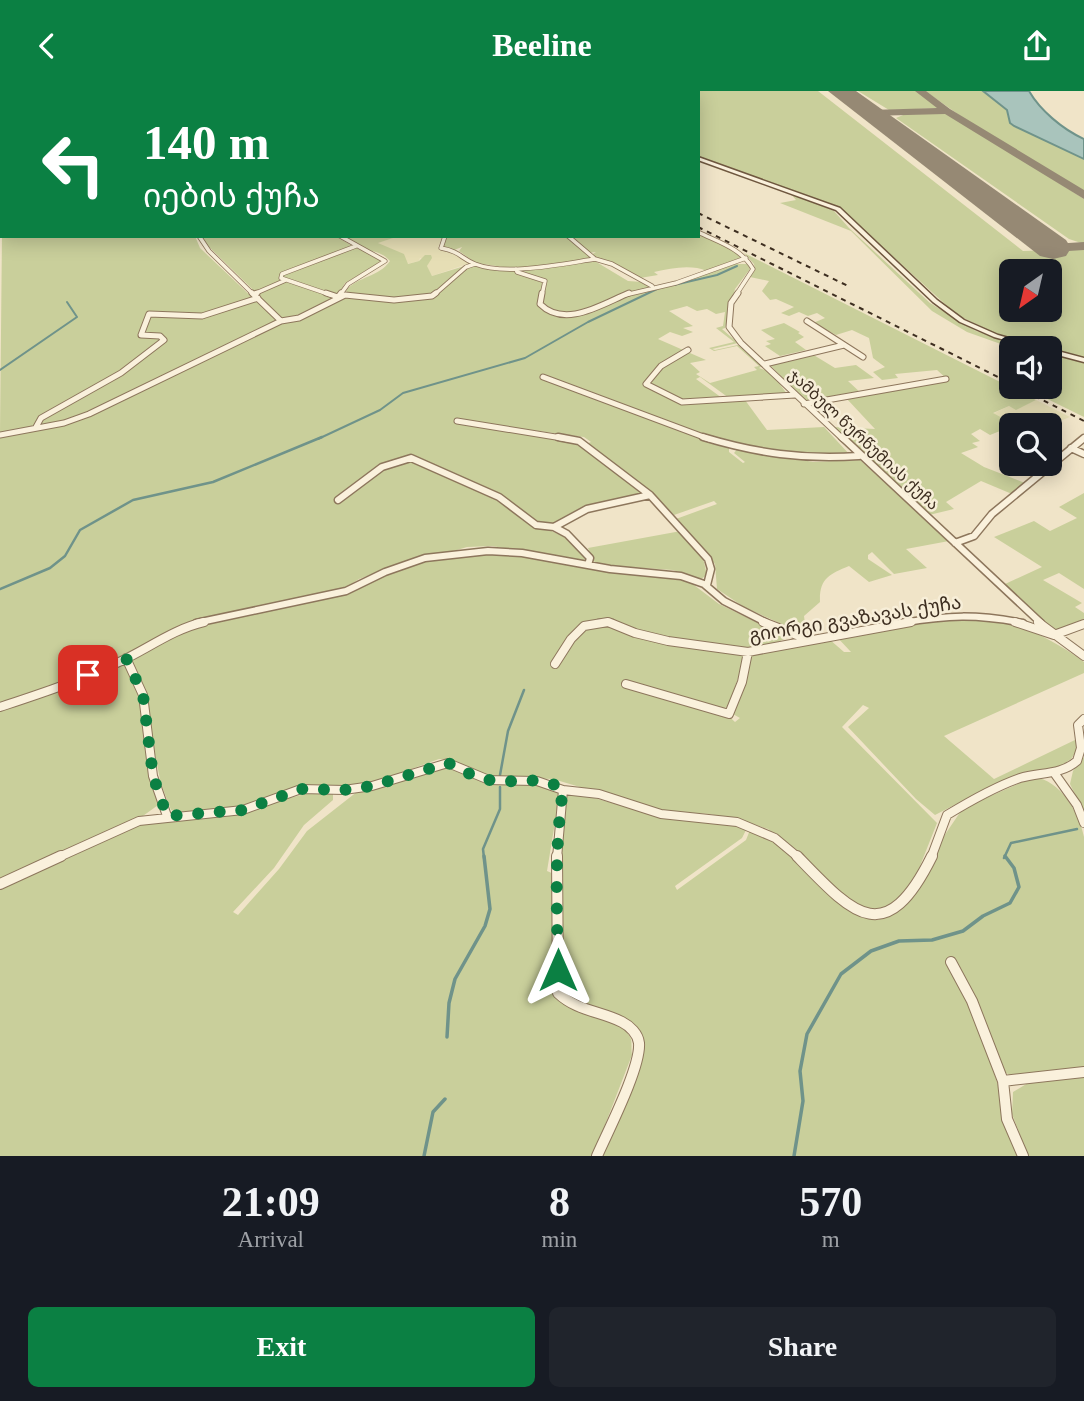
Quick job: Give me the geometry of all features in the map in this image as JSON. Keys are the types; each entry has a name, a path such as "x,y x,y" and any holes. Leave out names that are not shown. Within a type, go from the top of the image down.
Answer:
{"main road":[{"path":"700,159 838,209 934,301 962,321 999,337"},
{"path":"1062,354 1084,360"}],"street":[{"path":"700,233 746,258 752,265"},
{"path":"200,238 201,243 281,321"},
{"path":"0,435 64,423 89,414 281,321 299,318 317,310 338,297 348,284 385,261 379,254 356,246 344,238"},
{"path":"444,238 441,248 457,251 475,264"},
{"path":"570,238 595,259 612,264 652,286"},
{"path":"356,246 282,274 281,278 338,297 359,294 386,300 421,299 437,294 466,267 475,264 531,269 595,259"},
{"path":"516,269 514,271 545,282 540,304 549,313 567,315 581,313 631,292 676,283 746,258"},
{"path":"730,263 752,265"},
{"name":"ჯამბულ წურწუმიას ქუჩა","path":"752,265 753,269 731,303 729,327 741,343 859,456 1054,635 1084,656"},
{"path":"36,427 41,418 121,373 164,340 160,336 141,335 149,314 202,316 256,296 287,280"},
{"path":"807,321 842,341 863,357"},
{"path":"765,364 845,345"},
{"path":"688,350 661,366 646,384 682,402 795,395"},
{"path":"543,377 714,441 811,460 859,456"},
{"path":"804,404 836,400 909,382 946,379"},
{"path":"457,421 579,441 650,495 708,559 710,569 707,585"},
{"path":"955,543 974,536 992,514 1084,438"},
{"path":"1071,448 1084,454"},
{"path":"338,500 385,467 400,459 411,458 499,497 536,525 554,527 576,540 590,558 588,565"},
{"path":"554,527 567,516 582,509 650,495"},
{"path":"0,707 63,686 126,658 189,625 346,591 368,578 424,557 463,551 512,552 588,565 671,573 707,585 722,600 772,627 807,639"},
{"name":"გიორგი გვაზავას ქუჩა","path":"555,664 571,639 584,626 608,622 635,633 668,641 748,652 807,639 965,614 1026,624 1054,635"},
{"path":"1054,635 1084,624"},
{"path":"626,684 729,714 742,682 748,652"},
{"path":"126,658 143,695 153,776 167,816"},
{"path":"0,884 139,821 243,810 301,789 354,789 372,786 448,763 471,775 491,781 552,781 563,790 579,790 662,814 712,817 763,831 784,844 848,906 862,914 878,916 894,907 908,894 921,876 935,849 942,820 947,815 1033,774 1055,774 1076,763 1082,745 1078,725 1084,719"},
{"path":"1055,774 1077,805 1084,823"},
{"path":"563,790 559,817 557,876 558,993 573,1005 623,1022 635,1033 639,1042 630,1074 597,1156"},
{"path":"950,962 971,1001 1003,1081 1007,1119 1023,1156"},
{"path":"1003,1081 1084,1072"}],"shaded area":[{"path":"393,238 442,238 438,247 456,252 470,263 432,276 427,267 428,261 420,258 419,261 407,264 401,254 377,243"},
{"path":"1036,400 1062,413 999,413 999,417 992,414 1009,406 1016,409"}],"green space":[{"path":"700,91 818,91 1023,251 1084,249 1084,358 1062,352 1062,336 1004,336 957,315 842,210 700,158"},
{"path":"858,91 917,91 941,108 889,110"},
{"path":"925,91 983,91 1007,110 1014,126 1084,159 1084,193 972,124"},
{"path":"908,113 950,114 1084,199 1084,244 1069,239 896,118"},
{"path":"700,163 793,194 834,211 930,303 976,331 999,338 999,343 967,332 932,311 851,231 780,203 796,200 791,194"},
{"path":"700,233 740,254 740,258 707,271 688,267 674,268 654,272 658,275 640,278 591,255 596,252 588,253 572,238 700,238"},
{"path":"2,238 196,238 200,248 277,321 86,414 62,422 0,433"},
{"path":"203,238 338,238 356,248 375,254 383,261 345,283 339,294 314,310 283,319"},
{"path":"346,238 393,238 378,243 404,254 408,264 419,261 425,255 431,255 427,266 432,276 471,264 461,269 442,289 417,299 348,294 346,290 351,285 380,270 390,261 380,254 360,247"},
{"path":"446,238 569,238 592,258 572,261 593,260 628,281 642,282 653,287 679,283 734,264 748,264 750,269 735,289 725,328 722,329 738,343 712,349 738,345 762,366 759,368 771,372 787,394 729,398 700,377 696,379 722,398 682,400 656,388 653,390 681,403 745,400 767,430 824,427 851,456 810,459 713,440 542,378 729,448 729,452 743,463 745,462 734,453 738,448 813,462 860,460 949,541 906,549 927,568 894,574 872,552 868,559 892,575 869,582 849,566 836,572 823,583 820,602 804,616 806,632 797,631 744,607 717,589 715,564 676,519 717,504 714,501 674,515 653,494 586,444 591,442 584,437 456,420 456,423 578,443 646,494 580,508 554,523 544,524 536,522 501,497 408,455 382,467 407,459 469,485 503,503 522,520 564,537 578,549 585,558 584,562 492,546 467,547 425,555 359,579 342,590 189,623 144,644 117,661 0,704 0,438 63,425 96,414 216,352 271,326 318,311 339,297 359,295 393,301 425,299 437,295 469,267 480,265 510,268 476,263 459,251 462,247 454,250 443,248","holes":["687,306 697,311 707,309 716,314 725,312 723,326 716,328 734,342 709,348 714,351 737,346 759,366 754,367 757,370 710,383 696,374 700,372 690,363 706,360 658,339 670,332 682,336 693,332 683,328 693,326 669,311"]},
{"path":"744,253 999,381 999,399 1036,400 1016,410 1009,406 993,413 999,416 999,431 990,435 980,429 971,434 980,441 972,443 978,447 961,453 999,473 999,476 1025,483 1012,494 981,481 946,502 954,509 929,515 834,427 875,429 847,399 947,379 937,370 895,374 898,378 882,380 873,372 885,367 873,358 869,338 852,330 836,335 813,323 825,318 817,313 808,316 799,312 789,316 781,313 794,307 776,299 770,300 762,291 769,281 750,277 755,270 754,264"},
{"path":"784,323 800,332 798,333 804,337 795,342 806,350 780,356 765,346 771,344 766,341 775,339 761,330"},
{"path":"812,354 835,368 856,365 874,378 848,381 862,394 806,402 769,364"},
{"path":"1062,357 1084,363 1084,417 1047,399 1062,399"},
{"path":"1084,493 1084,589 1059,573 1043,580 1082,603 1075,607 1084,613 1084,619 1054,631 1005,584 1042,567 994,537 1034,521 1050,531 1077,518 1059,507"},
{"path":"681,531 703,558 707,575 701,579 673,570 600,565 595,563 588,548"},
{"path":"463,553 503,554 686,579 719,604 783,635 784,639 765,646 743,649 711,647 742,654 745,658 728,707 721,709 735,722 740,718 731,713 752,653 829,639 844,652 851,652 835,635 954,617 973,617 1023,628 1084,662 1084,673 944,736 994,779 1077,739 1076,752 1056,769 999,782 935,815 916,799 848,727 869,708 863,705 842,727 937,823 918,871 900,897 889,906 875,911 848,902 792,848 768,829 710,814 661,811 553,779 490,777 471,772 453,760 439,759 353,787 302,786 245,806 180,812 171,810 161,784 153,745 147,692 134,670 132,658 187,628 311,601 424,559"},
{"path":"125,661 141,698 161,803 140,818 0,881 0,709"},
{"path":"1084,757 1084,813 1070,784 1073,771"},
{"path":"450,767 481,781 549,784 560,792 547,871 554,874 552,991 559,1000 569,1006 617,1024 631,1039 632,1055 593,1156 0,1156 0,887 141,822 243,811 312,792 328,791 333,794 333,800 304,825 274,868 233,912 238,915 279,869 307,831 358,791 432,768"},
{"path":"1034,777 1052,784 1067,799 1078,817 1084,837 1084,1068 1010,1075 1004,1072 953,959 946,960 969,1007 988,1056 1019,1156 602,1156 644,1045 643,1036 624,1020 562,996 560,867 567,796 587,796 665,818 713,819 747,828 742,838 675,886 677,890 746,840 750,830 784,847 849,910 878,920 900,907 925,879 944,836 963,808"},
{"path":"1084,1077 1084,1156 1028,1156 1012,1114 1013,1092 1028,1083"}],"water":[{"path":"983,91 1029,91 1052,118 1084,139 1084,159 1014,126 1010,123 1007,110"}],"waterway":[{"path":"674,285 717,275 737,266"},
{"path":"318,439 380,410 403,393 525,358 588,322 657,289"},
{"path":"0,370 77,317 67,302"},
{"path":"0,589 50,568 65,556 80,530 133,500 213,482 322,437"},
{"path":"500,775 508,731 524,690"},
{"path":"484,858 483,849 500,809 500,787"},
{"path":"1004,858 1011,843 1077,829"},
{"path":"447,1037 449,1003 455,979 485,926 490,909 484,856"},
{"path":"794,1156 803,1101 800,1071 807,1034 841,974 871,951 899,941 932,940 963,931 983,916 1010,903 1019,887 1014,868 1005,856"},
{"path":"424,1156 433,1112 445,1099"}],"taxiway":[{"path":"920,91 947,111"},
{"path":"870,113 947,111"},
{"path":"947,111 1084,195"},
{"path":"1053,248 1084,246"}],"runway":[{"path":"840,91 1053,248"}],"railway":[{"path":"700,214 848,286"},
{"path":"700,228 999,378"},
{"path":"1041,399 1084,421"}],"route":[{"path":"88,675 126,658 143,695 153,776 167,816 243,810 301,789 344,790 372,786 448,763 471,775 491,781 552,781 563,790 559,817 557,876 558,970"}]}
